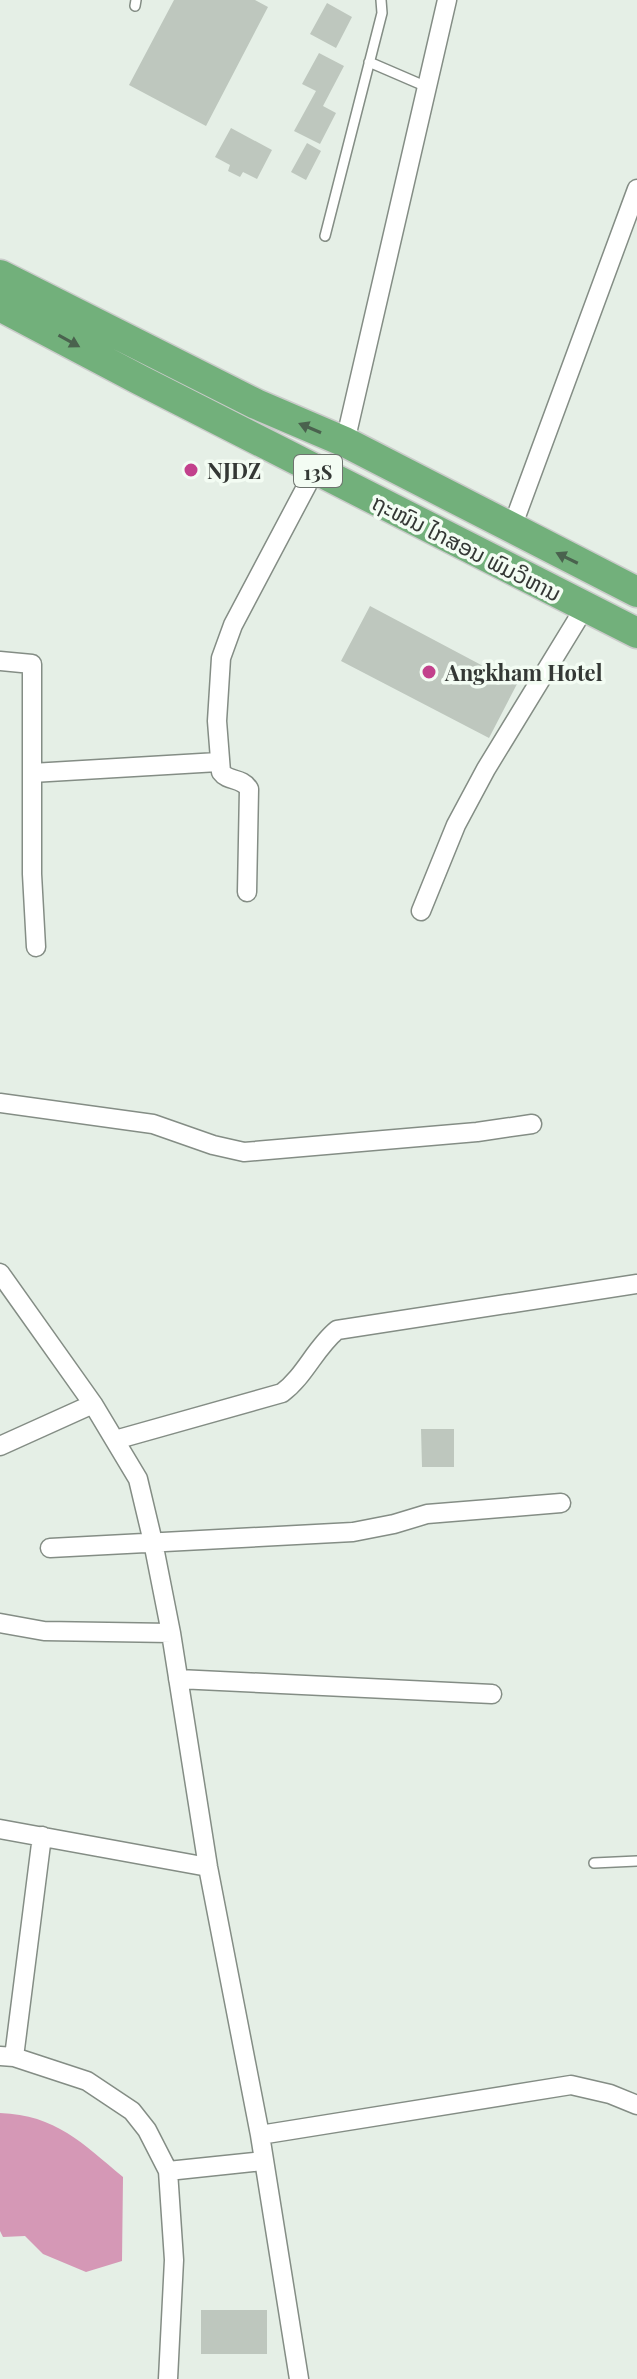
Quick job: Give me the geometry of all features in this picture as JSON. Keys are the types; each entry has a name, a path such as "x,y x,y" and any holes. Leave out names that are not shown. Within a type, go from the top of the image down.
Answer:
{"highway":[{"name":"ຖະໜົນ ໄກສອນ ພົມວິຫານ","path":"0,275 256,404 345,442 511,530 637,592"},
{"name":"ຖະໜົນ ໄກສອນ ພົມວິຫານ","path":"0,306 585,607 634,624"}],"street":[{"path":"345,442 447,0"},
{"path":"511,530 637,189"},
{"path":"247,892 249,789 239,780 222,775 218,762 218,677 221,658 233,625 315,470"},
{"path":"421,911 456,825 486,769 585,607"},
{"path":"0,661 32,664 32,874 36,947"},
{"path":"32,773 218,762"},
{"path":"0,1103 153,1124 213,1145 244,1152 477,1132 532,1124"},
{"path":"0,1273 93,1404 138,1479 171,1633 208,1867 260,2135 299,2379"},
{"path":"115,1440 282,1393 337,1330 637,1284"},
{"path":"0,1446 93,1404"},
{"path":"50,1548 353,1532 427,1514 561,1503"},
{"path":"0,1623 44,1631 171,1633"},
{"path":"178,1679 492,1694"},
{"path":"0,1829 208,1867"},
{"path":"42,1836 7,2056 77,2077 111,2095 132,2111 147,2130 168,2171 174,2260 168,2379"},
{"path":"260,2135 571,2085 610,2094 637,2105"},
{"path":"168,2171 263,2161"}],"lane":[{"path":"325,236 382,13 381,0"},
{"path":"369,62 427,87"},
{"path":"594,1863 637,1861"}],"shaded area":[{"path":"0,2113 20,2115 53,2125 81,2142 123,2177 122,2261 86,2272 43,2254 25,2236 3,2237 0,2231"}],"building":[{"path":"174,0 255,0 268,7 206,126 129,85"},
{"path":"327,3 352,17 336,48 310,34"},
{"path":"319,53 344,66 323,106 336,113 320,144 294,131 316,91 302,84"},
{"path":"231,128 272,150 257,179 243,172 240,177 228,171 230,165 215,157"},
{"path":"307,143 321,151 306,180 291,172"},
{"name":"Angkham Hotel","path":"370,606 517,684 489,738 341,661"},
{"path":"421,1429 454,1429 454,1467 422,1467"},
{"path":"201,2310 267,2310 267,2354 201,2354"}],"place":[{"name":"NJDZ","path":"191,470"},
{"name":"Angkham Hotel","path":"429,672"}]}
